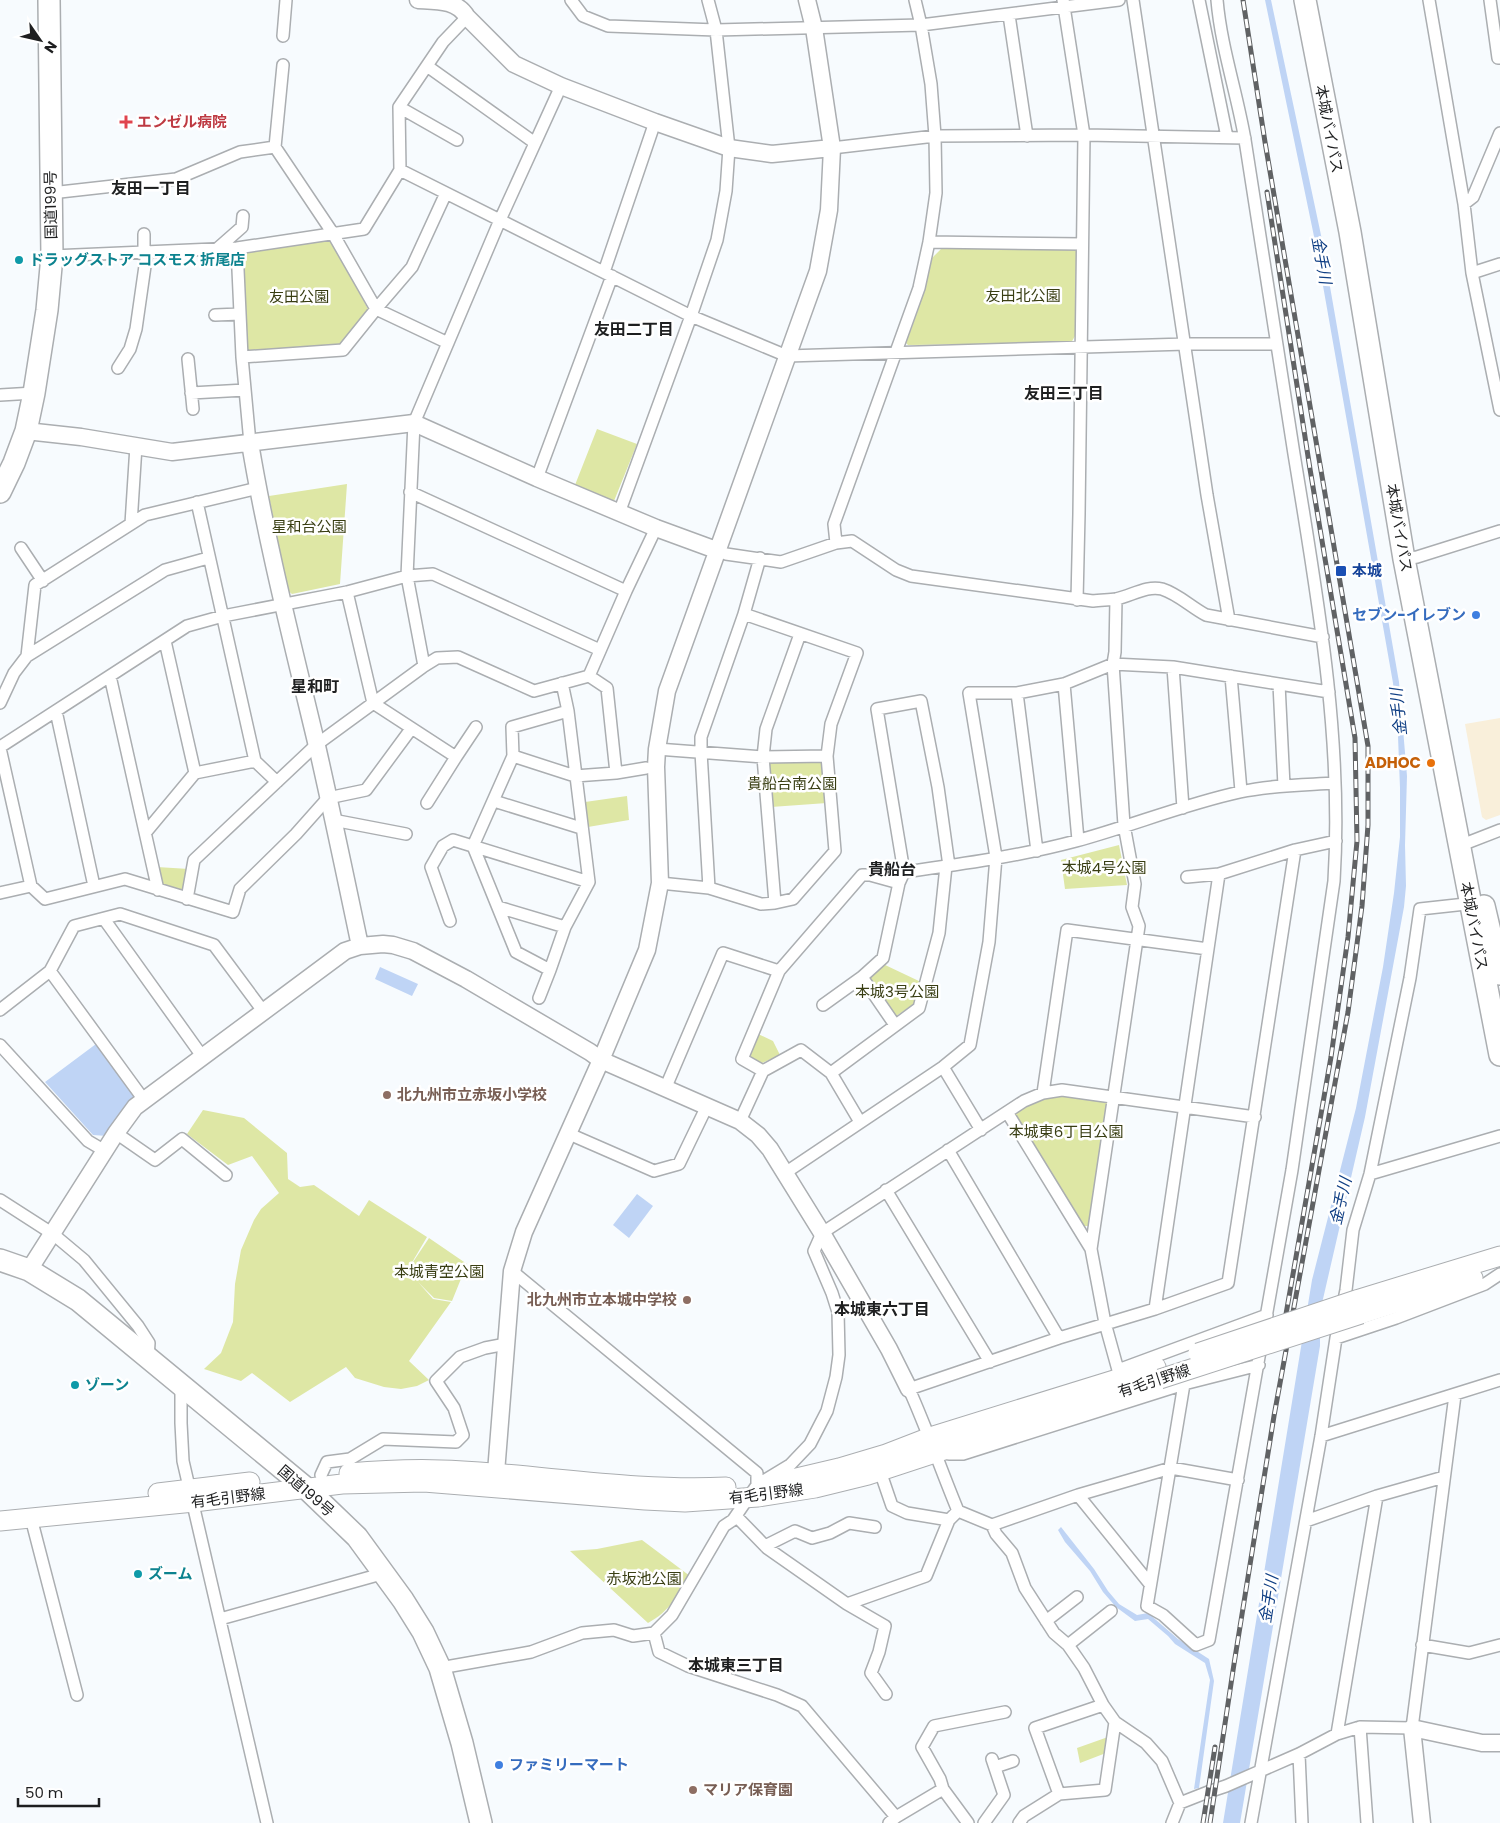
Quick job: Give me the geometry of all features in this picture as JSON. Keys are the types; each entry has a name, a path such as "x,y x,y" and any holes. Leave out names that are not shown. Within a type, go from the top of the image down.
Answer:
{"highway":[{"name":"国道199号","path":"0,492 14,463 26,431 47,310 52,256 49,0"},
{"name":"本城バイパス","path":"1305,0 1410,558 1466,843 1500,1055"},
{"name":"本城バイパス","path":"1318,0 1363,239 1410,558"},
{"name":"本城バイパス","path":"1476,903 1500,974"},
{"name":"国道199号","path":"0,1260 29,1270 78,1300 181,1384 307,1480 357,1537 384,1573 423,1632 440,1668 462,1743 481,1823"}],"main road":[{"name":"有毛引野線","path":"753,1491 770,1484 839,1468 886,1454 932,1446 1358,1307 1500,1256"},
{"name":"有毛引野線","path":"1358,1307 1500,1269"},
{"name":"有毛引野線","path":"0,1521 307,1480 342,1484 496,1480 753,1491 815,1488 880,1471 932,1446 1120,1374 1159,1373"},
{"name":"有毛引野線","path":"0,1510 108,1499 191,1496"}],"street":[{"path":"283,36 286,0"},
{"path":"418,0 452,2 465,8 514,64 561,86 730,148 772,154 935,136 1084,135 1245,138"},
{"path":"570,0 583,16 608,26 716,30 921,25 1009,15 1063,3 1118,0"},
{"path":"620,513 717,240 726,191 730,148 716,30 708,0"},
{"path":"496,1480 512,1271 524,1232 601,1060 647,950 660,883 656,767 657,749 667,691 716,550 818,271 829,210 832,148 814,28 807,0"},
{"path":"836,544 834,524 919,288 929,242 936,193 935,136 931,84 921,25 914,0"},
{"path":"1133,0 1152,136 1229,620"},
{"path":"1199,0 1227,137"},
{"path":"1184,1384 1147,1606 1163,1615 1196,1646 1209,1640 1259,1364 1292,1170 1334,881 1336,841 1334,738 1316,586 1276,344 1245,138 1217,0"},
{"path":"1429,0 1464,204 1472,273 1500,410"},
{"path":"1490,0 1498,58 1500,58"},
{"path":"1063,3 1084,135 1076,600"},
{"path":"52,256 237,248 332,232 364,229 400,170 399,107 465,8"},
{"path":"1009,15 1027,136"},
{"path":"283,64 275,146 332,232 376,309 448,343"},
{"path":"427,66 535,143"},
{"path":"424,666 407,576 414,423 500,220 561,86"},
{"path":"399,107 457,140"},
{"path":"537,478 608,274 655,122"},
{"path":"1464,204 1473,197 1500,133"},
{"path":"51,193 176,179 240,152 275,146"},
{"path":"400,170 691,316 787,356 1186,344 1276,344"},
{"path":"242,357 343,350 412,268 446,193"},
{"path":"217,249 242,227 243,216"},
{"path":"118,368 130,349 136,329 146,252 144,234"},
{"path":"929,242 1082,244"},
{"path":"237,248 242,357 250,443 282,604 316,745 360,946"},
{"path":"1472,273 1500,264"},
{"path":"215,314 240,314"},
{"path":"188,359 193,409"},
{"path":"191,393 245,390"},
{"path":"0,395 34,393"},
{"path":"26,431 172,452 414,423 620,513 726,554 781,562 836,544 852,541 896,570 911,576 1092,601 1116,599 1145,589 1160,588 1206,615 1322,637"},
{"path":"130,524 136,446"},
{"path":"28,656 35,585 146,515 258,488"},
{"path":"410,492 626,591"},
{"path":"196,502 255,761 277,782"},
{"path":"589,676 656,528"},
{"path":"1410,558 1500,531"},
{"path":"22,548 43,580"},
{"path":"0,703 14,673 28,656 165,570 208,558"},
{"path":"709,888 701,752 702,737 744,614 760,558"},
{"path":"411,729 366,790 328,798 296,834 240,889 233,912 125,879 45,899 31,886 0,748 187,626 223,616 347,592 407,576 433,574 600,650"},
{"path":"347,592 373,703 456,757"},
{"path":"1090,1250 1139,926 1132,907 1135,884 1124,825 1113,664 1116,599"},
{"path":"660,883 709,888 760,904 775,903 793,899 835,851 827,756 831,724 857,653 744,614"},
{"path":"775,903 763,757 766,729 800,634"},
{"path":"165,641 195,773"},
{"path":"187,899 194,860 316,745 437,658 458,657 534,691 589,676 607,688 616,772"},
{"path":"785,1173 943,1067 970,1045 989,942 996,857 969,693 1017,693 1064,684 1113,664 1173,667 1329,692"},
{"path":"1173,667 1183,808"},
{"path":"110,676 158,890"},
{"path":"1231,676 1242,792"},
{"path":"539,998 565,928 589,882 568,711 562,683"},
{"path":"1064,684 1078,840"},
{"path":"1279,684 1284,786"},
{"path":"1017,693 1037,850"},
{"path":"823,1005 862,977 883,958 904,872 877,709 921,701 938,787 947,866 939,933 919,1008 832,1072"},
{"path":"550,970 516,952 473,846 513,756 512,727 568,711"},
{"path":"56,712 94,886"},
{"path":"427,804 476,727"},
{"path":"657,749 763,757 827,756"},
{"path":"513,756 576,776 646,768"},
{"path":"146,832 195,773 255,761"},
{"path":"904,872 1037,850 1078,840 1242,792 1284,786 1335,783"},
{"path":"494,801 581,828"},
{"path":"333,820 406,834"},
{"path":"1466,843 1500,830"},
{"path":"450,921 431,867 443,846 454,840 589,882"},
{"path":"1187,877 1219,874 1295,850 1336,841"},
{"path":"909,1389 1105,1323 1155,1309 1228,1283 1295,850"},
{"path":"1155,1309 1219,874"},
{"path":"763,1070 742,1058 779,971 862,875 870,875 900,884"},
{"path":"0,893 31,886"},
{"path":"1250,1823 1321,1436 1336,1338 1346,1290 1353,1230 1370,1174 1410,978 1420,909 1476,903"},
{"path":"498,907 565,928"},
{"path":"0,1010 50,972 74,926 120,914 214,945 263,1011"},
{"path":"104,919 202,1056"},
{"path":"1043,1093 1068,930 1208,949"},
{"path":"29,1270 116,1133 135,1107 345,951 360,946 393,945 425,956 601,1060 740,1121 758,1135 770,1149 785,1173 889,1349 909,1389 958,1511 992,1525 1078,1495 1171,1468 1238,1480"},
{"path":"665,1089 724,953 779,971"},
{"path":"50,972 144,1100"},
{"path":"862,977 895,1024"},
{"path":"0,1045 88,1141 105,1151"},
{"path":"740,1121 763,1070 801,1050 832,1072 860,1122"},
{"path":"943,1067 981,1130"},
{"path":"440,1668 531,1652 582,1633 614,1630 633,1636 654,1632 672,1615 724,1526 733,1520 753,1491 790,1465 810,1444 827,1411 836,1377 839,1355 838,1312 814,1251 822,1234 886,1190 1024,1101 1043,1093 1062,1090 1255,1117"},
{"path":"567,1133 654,1171 679,1164 707,1106"},
{"path":"1007,1112 1090,1250 1105,1323 1120,1374 1267,1315"},
{"path":"116,1133 155,1160 182,1140 226,1175"},
{"path":"1370,1174 1500,1136"},
{"path":"948,1150 1060,1338"},
{"path":"886,1190 990,1362"},
{"path":"0,1200 53,1234 84,1260 138,1326 149,1343 148,1358"},
{"path":"512,1271 756,1473 753,1491"},
{"path":"1336,1338 1396,1318 1485,1284 1500,1274"},
{"path":"307,1480 327,1462 350,1459 383,1439 456,1442 463,1435 454,1408 436,1381 460,1357 485,1348 506,1344"},
{"path":"932,1446 963,1454 1184,1384 1259,1364"},
{"path":"1321,1436 1500,1380"},
{"path":"181,1384 180,1423 183,1461 268,1823"},
{"path":"1422,1823 1412,1728 1455,1394"},
{"path":"880,1471 892,1506 907,1513 949,1520"},
{"path":"1306,1521 1377,1496 1444,1477"},
{"path":"1078,1495 1150,1584"},
{"path":"1337,1734 1377,1496"},
{"path":"847,1604 926,1576 949,1520 958,1511"},
{"path":"736,1516 765,1546 847,1604 885,1626 879,1652 871,1673 886,1694"},
{"path":"31,1518 77,1695"},
{"path":"765,1546 795,1531 812,1538 849,1523 875,1526"},
{"path":"992,1525 996,1534 1012,1553 1025,1588 1054,1633 1068,1645 1084,1668 1115,1722 1146,1743 1162,1761 1180,1803 1172,1823"},
{"path":"220,1619 384,1573"},
{"path":"1046,1621 1077,1597"},
{"path":"1068,1645 1111,1611"},
{"path":"654,1632 658,1652 688,1666 777,1695 802,1706 893,1820 943,1789"},
{"path":"1422,1645 1469,1653 1500,1645"},
{"path":"1059,1794 1035,1728 1103,1704"},
{"path":"968,1823 943,1789 940,1779 922,1747 934,1726 1005,1712"},
{"path":"1019,1823 1024,1816 1059,1794 1104,1790 1115,1722"},
{"path":"1360,1727 1367,1823"},
{"path":"1180,1803 1226,1786 1300,1754 1337,1734 1360,1727 1412,1728 1482,1743 1500,1743"},
{"path":"1300,1754 1302,1823"},
{"path":"984,1823 1004,1795 994,1763 1013,1761"}],"shaded area":[{"path":"1500,718 1500,815 1486,820 1482,817 1465,724"}],"green space":[{"name":"友田公園","path":"330,237 369,311 342,348 246,355 239,257 243,252"},
{"name":"友田北公園","path":"941,249 1075,249 1079,254 1075,336 1071,343 908,345 904,341 911,330 922,298 932,258"},
{"path":"597,429 637,444 614,501 575,485"},
{"name":"星和台公園","path":"347,484 340,584 292,594 287,590 269,496"},
{"name":"貴船台南公園","path":"769,761 824,762 827,803 771,807"},
{"path":"627,796 629,820 588,827 585,802"},
{"name":"本城4号公園","path":"1119,845 1127,885 1065,889 1061,860"},
{"path":"157,867 189,869 185,890 179,894 163,889"},
{"name":"本城3号公園","path":"883,964 921,982 914,1004 893,1018 869,982 871,974"},
{"path":"758,1034 773,1041 780,1055 762,1063 750,1060 748,1055"},
{"name":"本城東6丁目公園","path":"1052,1096 1075,1096 1107,1102 1088,1226 1081,1226 1013,1114 1032,1103"},
{"name":"本城青空公園","path":"203,1110 244,1118 287,1153 288,1179 300,1187 314,1185 359,1216 369,1200 427,1237 407,1271 429,1238 467,1264 452,1301 434,1298 418,1282 433,1299 451,1302 409,1361 429,1380 417,1386 401,1389 384,1387 355,1378 346,1367 290,1402 252,1373 241,1381 204,1369 221,1353 233,1322 235,1284 241,1250 261,1209 279,1193 252,1156 228,1165 187,1134"},
{"name":"赤坂池公園","path":"642,1540 690,1576 662,1614 648,1623 570,1551 597,1549"},
{"path":"1108,1737 1106,1753 1080,1763 1077,1748"}],"water":[{"name":"金手川","path":"1265,0 1271,0 1321,235 1399,682 1407,776 1406,886 1404,907 1365,1117 1320,1312 1320,1346 1240,1823 1223,1823 1312,1280 1356,1108 1383,967 1400,837 1398,736 1393,683 1316,246"},
{"path":"380,967 418,984 412,996 375,979"},
{"path":"96,1044 136,1099 107,1136 93,1135 45,1082"},
{"path":"637,1194 653,1206 629,1238 613,1225"},
{"path":"1061,1527 1119,1604 1137,1615 1148,1613 1178,1639 1209,1659 1214,1681 1199,1788 1194,1789 1210,1680 1205,1663 1175,1644 1148,1619 1135,1621 1116,1607 1103,1592 1090,1571 1065,1542 1058,1530"}],"railway":[{"path":"1210,1823 1274,1416 1348,1012 1362,906 1368,825 1368,746 1265,142 1243,0"},
{"path":"1267,192 1310,469 1355,738 1357,841 1348,937 1331,1057 1282,1337"},
{"path":"1203,1823 1215,1747"}],"place":[{"name":"エンゼル病院","path":"126,122"},
{"name":"ドラッグストア コスモス 折尾店","path":"19,260"},
{"name":"本城","path":"1341,571"},
{"name":"セブン-イレブン","path":"1476,615"},
{"name":"ADHOC","path":"1431,763"},
{"name":"北九州市立赤坂小学校","path":"387,1095"},
{"name":"北九州市立本城中学校","path":"687,1300"},
{"name":"ゾーン","path":"75,1385"},
{"name":"ズーム","path":"138,1574"},
{"name":"ファミリーマート","path":"499,1765"},
{"name":"マリア保育園","path":"693,1790"}],"district":[{"name":"友田一丁目","path":"151,188"},
{"name":"友田二丁目","path":"634,329"},
{"name":"友田三丁目","path":"1064,393"},
{"name":"星和町","path":"315,686"},
{"name":"貴船台","path":"892,869"},
{"name":"本城東六丁目","path":"882,1309"},
{"name":"本城東三丁目","path":"736,1665"}]}
